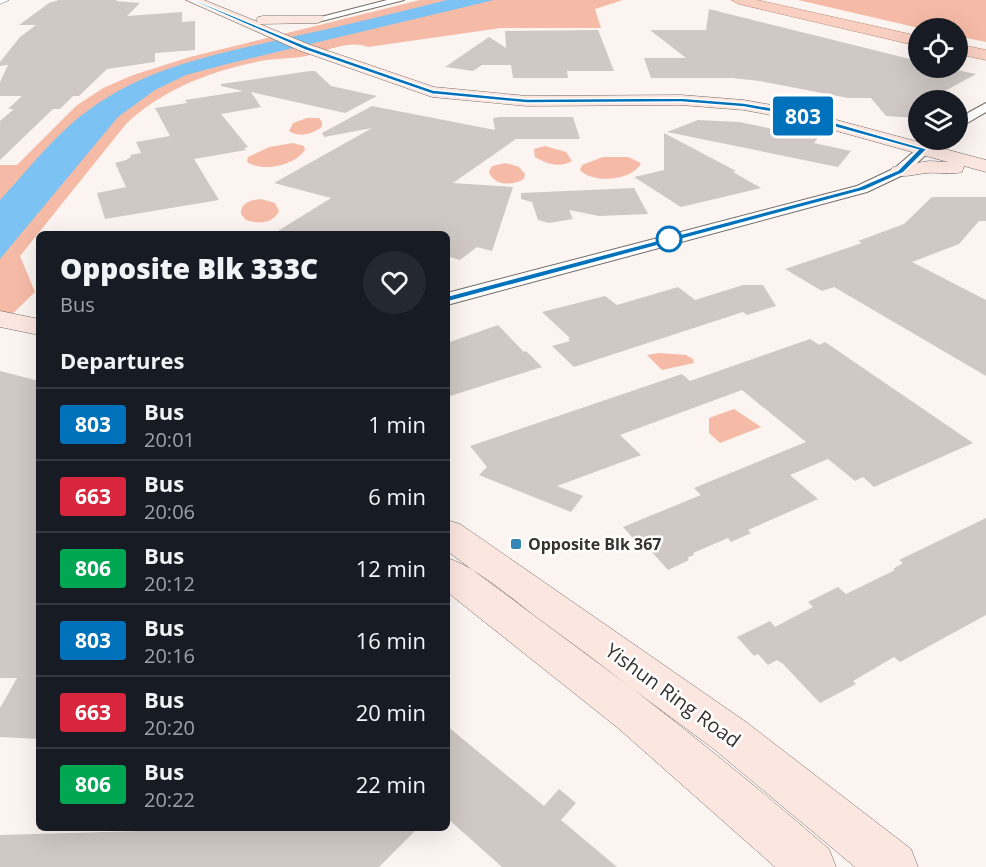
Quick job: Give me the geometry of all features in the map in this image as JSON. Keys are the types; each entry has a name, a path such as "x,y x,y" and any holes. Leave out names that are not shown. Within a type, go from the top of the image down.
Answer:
{"main road":[{"path":"193,0 324,44 408,78 445,88 504,96 680,94 744,99 807,111 908,138"},
{"path":"215,0 290,34 307,48 432,92 527,101 681,100 744,105 908,139"},
{"path":"739,0 908,39"},
{"path":"768,0 908,31"},
{"path":"290,34 299,25 318,19"},
{"path":"263,20 318,19"},
{"path":"968,43 986,47"},
{"path":"968,52 986,56"},
{"path":"945,150 986,166"},
{"path":"952,150 986,159"},
{"path":"900,171 951,167 986,172"},
{"path":"0,307 36,310"},
{"path":"0,319 36,326"},
{"name":"Yishun Ring Road","path":"450,534 724,732 835,816 893,867"},
{"name":"Yishun Ring Road","path":"450,574 590,680 744,805 811,867"}],"street":[{"path":"318,19 399,0"},
{"path":"968,118 986,107"},
{"path":"450,298 862,189 900,171 923,150"}],"shaded area":[{"path":"420,0 623,0 595,9 601,28 501,28 368,47 345,45 306,56 242,65 206,76 172,91 126,124 40,231 36,231 36,236 20,256 35,292 0,326 0,165 17,165 76,106 103,88 133,75 190,57"},
{"path":"798,0 986,0 986,42 968,38 968,18 908,18 908,25"},
{"path":"307,118 319,118 322,127 306,134 289,131 293,123"},
{"path":"293,143 304,146 305,150 294,160 270,167 261,167 247,162 248,157 269,147"},
{"path":"545,146 566,152 572,161 553,164 535,157 534,149"},
{"path":"603,157 628,157 641,163 630,174 612,179 593,177 580,170 582,165"},
{"path":"506,163 519,167 525,174 524,179 509,184 491,177 489,172 492,166"},
{"path":"261,199 275,203 279,211 269,221 246,220 241,214 242,207 250,201"},
{"path":"659,353 686,355 693,359 694,363 662,370 647,355"},
{"path":"734,409 761,427 720,443 709,433 709,418"}],"water":[{"path":"447,0 494,0 227,64 186,75 155,90 118,117 0,259 0,200 66,129 113,94 161,71 186,63"}],"building":[{"path":"59,0 117,0 140,3 127,16 182,12 182,22 195,21 195,50 155,53 155,62 107,69 79,96 73,96 60,109 53,109 0,160 0,121 14,109 8,109 22,96 0,96 0,82 8,65 0,66 0,62 20,37 36,25 19,25 49,3"},
{"path":"709,9 908,59 908,78 968,78 968,72 976,74 947,90 908,90 908,117 886,116 871,98 848,98 760,81 732,78 651,78 644,58 686,58 650,30 706,30"},
{"path":"598,30 614,71 567,71 568,78 513,78 511,65 482,65 473,71 445,67 489,37 506,48 505,31"},
{"path":"315,71 331,86 377,96 345,113 251,92 261,107 221,114 248,147 244,148 246,150 194,159 219,200 105,219 97,193 126,187 115,163 126,160 131,157 130,155 141,153 136,142 170,136 155,108 187,103 185,100 243,91 221,86 221,84"},
{"path":"372,106 495,130 493,118 573,117 580,139 516,139 453,183 513,187 492,251 477,247 460,260 450,257 450,231 278,231 331,198 274,183 372,128 324,137 322,133"},
{"path":"698,120 739,122 818,138 814,143 851,151 838,167 667,132"},
{"path":"664,133 736,171 733,172 761,188 681,207 634,177 664,170"},
{"path":"634,188 648,214 599,216 569,210 573,219 549,223 538,220 532,202 521,199 521,193"},
{"path":"932,197 986,197 986,221 979,221 959,244 912,262 986,300 986,376 834,287 822,291 785,269 862,243 858,241 904,224"},
{"path":"743,285 763,285 776,306 747,315 743,312 574,367 552,346 570,341 568,339 570,338 542,312 605,296 617,305 678,287 695,300"},
{"path":"498,325 542,367 450,396 450,342"},
{"path":"810,339 819,345 825,342 973,443 874,487 863,477 855,481 828,459 790,475 818,499 748,530 751,533 731,542 728,538 693,553 694,555 687,558 689,560 668,570 645,544 640,546 623,527 701,495 694,488 806,442 742,390 620,435 641,455 557,486 583,496 571,512 479,475 487,467 470,446 682,374 690,381"},
{"path":"0,371 36,380 36,739 0,737 0,708 17,678 0,678"},
{"path":"986,518 986,615 900,662 894,657 853,681 856,684 820,703 783,664 777,660 768,665 758,654 754,656 737,637 770,621 775,627 813,607 808,602 838,587 846,594 895,570 893,569 903,563 899,560"},
{"path":"450,728 544,806 559,789 576,803 561,820 617,867 502,867 450,821"},
{"path":"140,831 415,831 379,867 0,867 0,835"}],"bus line":[{"name":"803","path":"193,0 307,48 432,92 527,101 681,100 744,105 799,115 924,149 890,178 862,189 488,286 450,298"}],"place":[{"name":"Opposite Blk 367","path":"516,544"}]}
